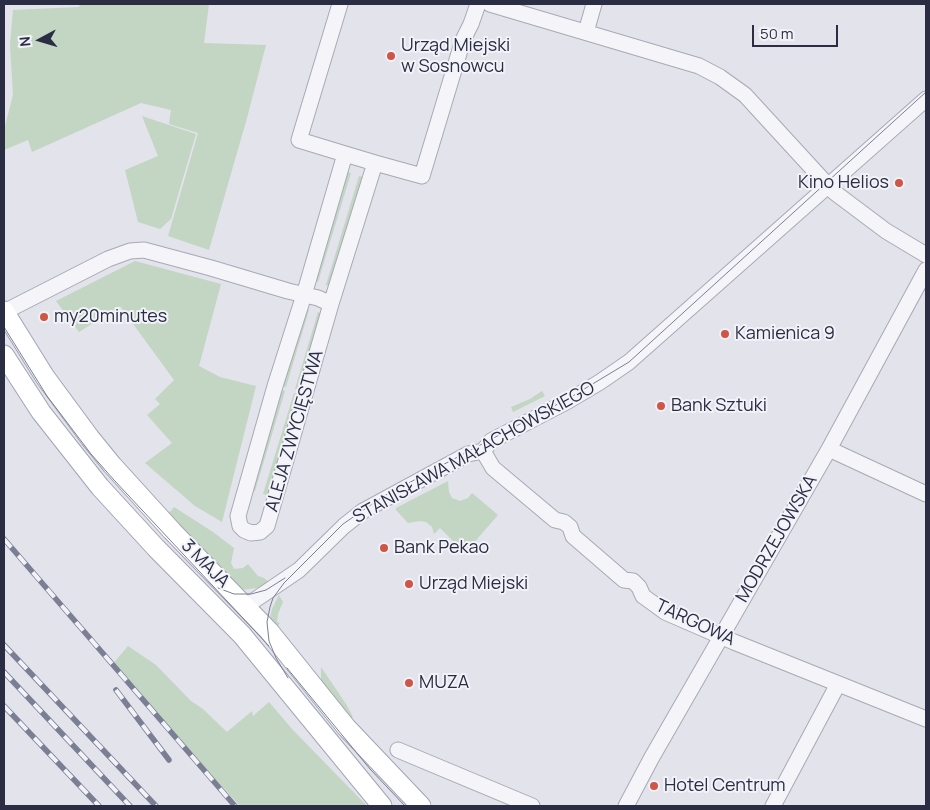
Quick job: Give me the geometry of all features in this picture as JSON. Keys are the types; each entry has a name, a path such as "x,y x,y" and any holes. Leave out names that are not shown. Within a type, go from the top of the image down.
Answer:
{"main road":[{"name":"3 MAJA","path":"4,311 45,377 90,438 172,531 273,636 346,727 421,806"},
{"name":"3 MAJA","path":"4,355 41,412 100,487 156,548 242,635 382,806"}],"street":[{"path":"340,4 299,140 422,176 463,40 478,4"},
{"path":"490,4 699,66 732,84 760,110 828,186 886,231 926,255"},
{"path":"586,32 594,4"},
{"name":"STANISŁAWA MAŁACHOWSKIEGO","path":"246,606 299,570 344,526 363,511 468,454 483,451 491,440 568,401 629,362 926,99"},
{"name":"ALEJA ZWYCIĘSTWA","path":"346,154 275,386 238,516 240,526 249,533 260,532 267,526 374,163"},
{"path":"4,311 108,260 130,251 144,250 318,298 331,304"},
{"name":"MODRZEJOWSKA","path":"626,806 652,757 829,449 926,270"},
{"path":"829,449 926,494"},
{"name":"TARGOWA","path":"483,451 493,468 554,520 564,522 570,527 573,536 624,580 633,581 639,587 643,596 655,606 721,636 926,719"},
{"path":"773,806 838,684"},
{"path":"398,750 532,806"}],"green space":[{"path":"80,4 209,4 204,43 266,45 209,250 168,236 198,133 169,124 171,110 141,103 32,152 28,140 4,150 4,130 13,95 10,45 13,10 79,7"},
{"path":"142,116 196,134 171,219 160,229 138,222 125,170 158,156"},
{"path":"346,171 351,173 318,282 313,280"},
{"path":"359,176 364,177 331,286 326,285"},
{"path":"135,261 221,284 199,366 220,377 256,386 222,522 195,506 145,463 172,443 147,415 160,404 155,399 174,380 120,306 79,332 56,301"},
{"path":"304,309 309,310 286,387 281,386"},
{"path":"318,312 323,314 300,391 295,389"},
{"path":"280,389 285,391 255,491 250,489"},
{"path":"542,391 545,396 513,412 511,407 530,399"},
{"path":"294,393 299,395 268,495 263,494"},
{"path":"448,481 449,492 452,498 460,501 468,498 472,493 498,515 465,553 440,528 434,534 432,527 426,522 408,523 396,510 396,508"},
{"path":"174,507 234,548 231,563 234,569 243,568 248,564 258,576 270,583 257,588 241,590 168,512"},
{"path":"279,595 283,602 278,614 277,622 280,623 277,627 269,622 272,609"},
{"path":"128,646 156,665 191,701 203,709 227,732 252,711 253,716 269,702 293,730 367,806 240,806 111,666"},
{"path":"321,667 346,704 353,717 350,719 321,681"}],"tram line":[{"path":"288,678 276,658 269,641 267,622 273,598 284,583 343,524 384,496 571,397 629,362 926,92"},
{"path":"4,327 47,396 91,454 269,646"},
{"path":"218,588 234,594 251,594 266,590 285,578"},
{"path":"287,668 370,769 405,806"}],"railway":[{"path":"4,539 235,806"},
{"path":"4,645 156,806"},
{"path":"4,672 130,806"},
{"path":"116,690 169,760"},
{"path":"4,706 99,806"}],"place":[{"name":"Urząd Miejski w Sosnowcu","path":"391,56"},
{"name":"Kino Helios","path":"899,183"},
{"name":"my20minutes","path":"44,317"},
{"name":"Kamienica 9","path":"725,334"},
{"name":"Bank Sztuki","path":"661,406"},
{"name":"Bank Pekao","path":"384,548"},
{"name":"Urząd Miejski","path":"409,584"},
{"name":"MUZA","path":"409,683"},
{"name":"Hotel Centrum","path":"654,786"}]}
